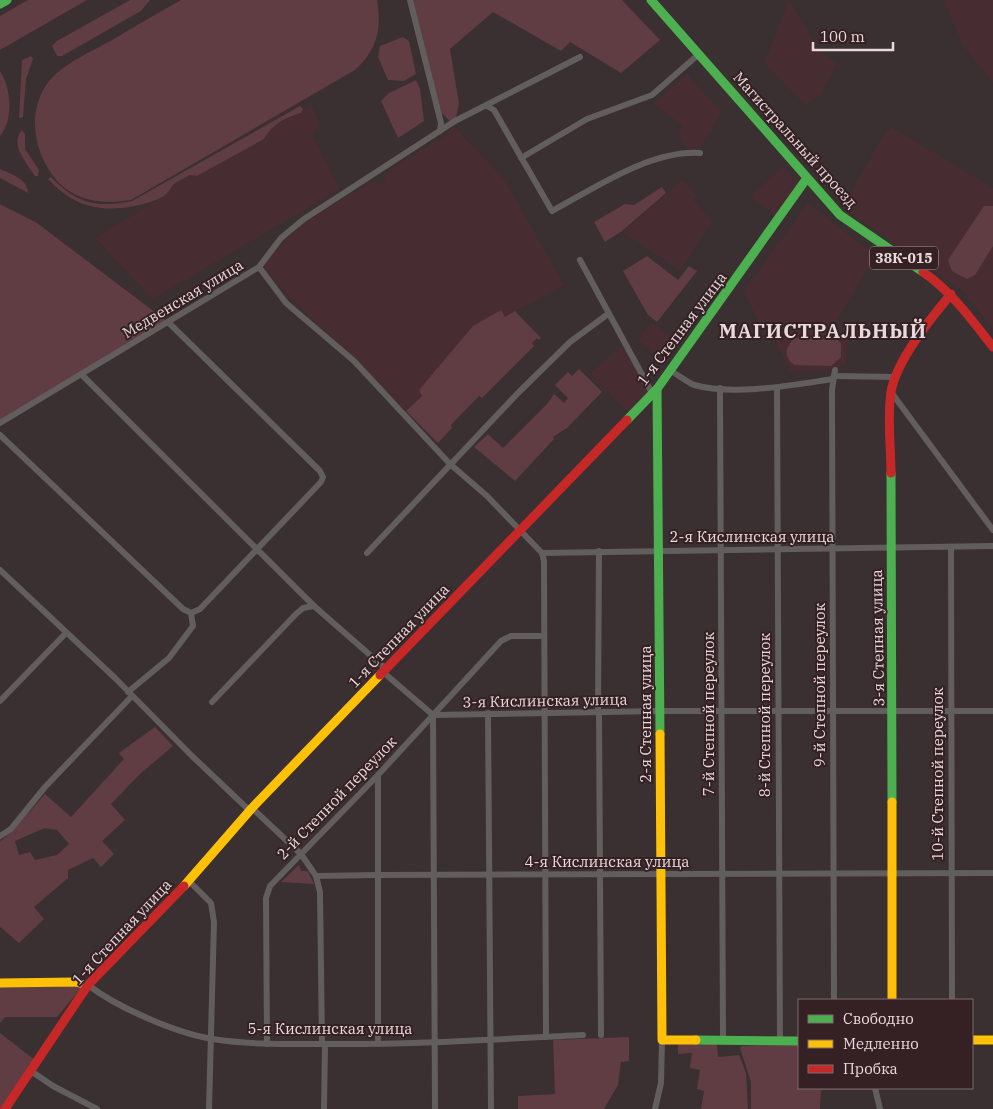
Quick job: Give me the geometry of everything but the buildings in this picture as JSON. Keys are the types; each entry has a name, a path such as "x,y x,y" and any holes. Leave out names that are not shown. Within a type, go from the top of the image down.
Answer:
{"street":[{"path":"0,4 6,0"},
{"path":"410,0 441,123 440,131"},
{"name":"Магистральный проезд","path":"651,0 840,216 928,274 950,294 993,347"},
{"path":"521,158 587,118 652,95 699,54"},
{"name":"Медвенская улица","path":"0,423 259,267 276,244 304,219 455,121 580,57"},
{"path":"487,106 494,110 552,211 645,163 671,154 700,153"},
{"name":"1-я Степная улица","path":"5,1109 88,985 189,881 251,810 384,670 654,391 671,370 807,178"},
{"path":"580,260 608,314 654,391"},
{"path":"259,267 286,303 354,362 450,464 487,496 542,553 544,561 546,1037"},
{"name":"3-я Степная улица","path":"892,999 891,392 896,377 937,311 950,294"},
{"path":"367,553 518,393 570,342 608,314"},
{"path":"168,322 320,471 323,477 321,482 200,609 191,613"},
{"path":"671,370 693,384 720,388 777,388 834,375 896,377"},
{"path":"81,374 258,548 314,606 433,715 432,876 435,1109"},
{"name":"9-й Степной переулок","path":"834,375 832,549 834,999"},
{"name":"7-й Степной переулок","path":"720,388 723,1040"},
{"name":"8-й Степной переулок","path":"777,388 776,548 780,1041"},
{"name":"2-я Степная улица","path":"654,391 660,550 662,1040"},
{"path":"891,392 993,530"},
{"path":"0,435 176,602 191,613 193,626 169,658 130,694 45,787 10,829 0,836"},
{"name":"2-я Кислинская улица","path":"542,553 993,546"},
{"name":"10-й Степной переулок","path":"951,548 952,999"},
{"path":"599,551 601,1034"},
{"path":"0,570 251,810 301,854 316,876 320,892 324,1109"},
{"path":"212,702 296,614 303,608 314,606"},
{"path":"0,701 66,633"},
{"name":"2-й Степной переулок","path":"268,1044 266,891 378,775 505,638 543,636"},
{"name":"3-я Кислинская улица","path":"433,715 660,711 993,711"},
{"path":"488,713 491,1109"},
{"path":"378,775 378,1044"},
{"name":"4-я Кислинская улица","path":"316,876 993,873"},
{"path":"189,881 206,896 212,910 212,1039 209,1109"},
{"path":"0,983 76,982 88,985"},
{"name":"5-я Кислинская улица","path":"88,985 122,1006 172,1027 212,1039 268,1044 378,1044 584,1035"},
{"path":"655,1109 661,1083 662,1040 798,1041"},
{"path":"973,1040 993,1040"},
{"path":"31,1071 53,1086 97,1109"},
{"path":"875,1089 880,1109"}],"shaded area":[{"path":"28,0 87,0 0,50 0,16"},
{"path":"130,0 150,0 141,11 62,56 57,56 52,46 57,41"},
{"path":"181,0 377,0 378,30 373,47 355,70 131,200 97,201 86,199 67,190 51,173 43,160 38,146 35,118 43,90 51,78 69,64"},
{"path":"411,0 622,0 660,40 621,73 570,42 561,51 493,12 450,49 459,104 454,126 439,110"},
{"path":"789,0 819,50 837,64 820,95 805,105 764,63"},
{"path":"944,0 993,0 993,82 962,45"},
{"path":"403,37 409,41 416,74 404,81 388,80 378,57 380,46"},
{"path":"31,56 33,59 26,79 23,117 19,118 22,60"},
{"path":"0,71 9,94 9,113 0,136"},
{"path":"687,74 722,113 698,150 688,149 678,133 683,126 654,104"},
{"path":"416,80 420,89 424,121 398,138 381,101 389,93"},
{"path":"311,103 319,123 313,136 340,189 153,299 95,238 164,196 173,185 190,175 197,176 264,139 268,130 290,116 301,113"},
{"path":"300,106 303,109 301,113 280,122 264,139 197,176 190,175 174,184 164,196 146,203 122,208 98,208 67,196 48,179 51,177 70,193 88,202 108,204 132,201"},
{"path":"454,126 505,180 564,285 505,317 501,310 406,411 259,267 303,223 373,181 380,185 387,181 385,177 388,170 445,136"},
{"path":"891,127 993,188 993,329 964,292 842,207 886,131"},
{"path":"22,130 25,134 25,149 39,170 38,176 35,176 18,148 18,136"},
{"path":"783,166 799,187 777,217 752,198 755,192"},
{"path":"0,169 22,181 28,193 0,178"},
{"path":"682,180 697,195 693,200 712,221 680,270 623,232"},
{"path":"662,187 666,193 622,231 605,242 594,222 625,204 634,205"},
{"path":"808,203 876,256 833,326 848,336 846,364 827,371 790,371 768,326 763,328 746,298 744,290"},
{"path":"0,204 37,223 168,322 0,422"},
{"path":"984,206 993,206 993,246 975,275 967,279 952,271 948,260"},
{"path":"647,256 678,280 689,266 697,271 657,322 648,315 623,271"},
{"path":"501,310 505,317 515,311 541,338 539,340 537,338 532,343 534,346 482,398 479,396 451,425 452,428 438,443 406,411 422,396 419,390 473,326"},
{"path":"650,325 654,325 677,341 664,360 638,340"},
{"path":"796,338 838,340 841,343 841,357 831,366 794,365 788,358 787,351 789,344"},
{"path":"623,345 648,393 629,413 590,373"},
{"path":"579,369 602,392 567,428 553,437 554,439 515,481 474,447 488,434 503,448 547,404 554,394 564,403 568,398 555,385 568,372 572,376"},
{"path":"155,727 173,746 140,774 111,804 125,820 102,841 114,854 101,867 93,858 68,870 68,878 34,907 44,919 19,943 0,927 0,841 12,832 45,794 71,817 124,759 119,753","holes":["45,828 57,830 69,844 57,855 35,860 30,852 19,855 15,841"]},
{"path":"299,865 301,871 308,871 314,884 281,882"},
{"path":"0,987 82,987 57,1017 5,1017 0,1023"},
{"path":"0,1033 35,1060 1,1109 0,1109"},
{"path":"629,1037 629,1061 621,1062 618,1085 604,1109 518,1109 518,1096 555,1094 553,1040"},
{"path":"678,1044 717,1044 718,1057 739,1055 746,1073 748,1109 701,1109 704,1091 697,1089 700,1070 690,1068 692,1053 678,1054"},
{"path":"798,1045 798,1089 873,1090 821,1090 820,1109 751,1109 751,1082 740,1048 742,1046"}],"traffic: fast":[{"path":"0,4 7,0"},
{"path":"651,0 840,215 923,272"},
{"path":"627,420 657,389 807,178"},
{"path":"657,389 660,734"},
{"path":"891,473 892,802"},
{"path":"696,1040 798,1041"}],"traffic: slow":[{"path":"184,886 252,808 380,675"},
{"path":"660,734 662,1040 696,1040"},
{"path":"892,802 892,999"},
{"path":"0,983 76,982 88,985"},
{"path":"973,1040 993,1040"}],"traffic: jam":[{"path":"923,272 952,297 993,347"},
{"path":"891,473 889,411 894,380 915,340 951,294"},
{"path":"380,675 627,420"},
{"path":"5,1109 88,985 184,886"}],"district":[{"name":"МАГИСТРАЛЬНЫЙ","path":"823,331"}]}
